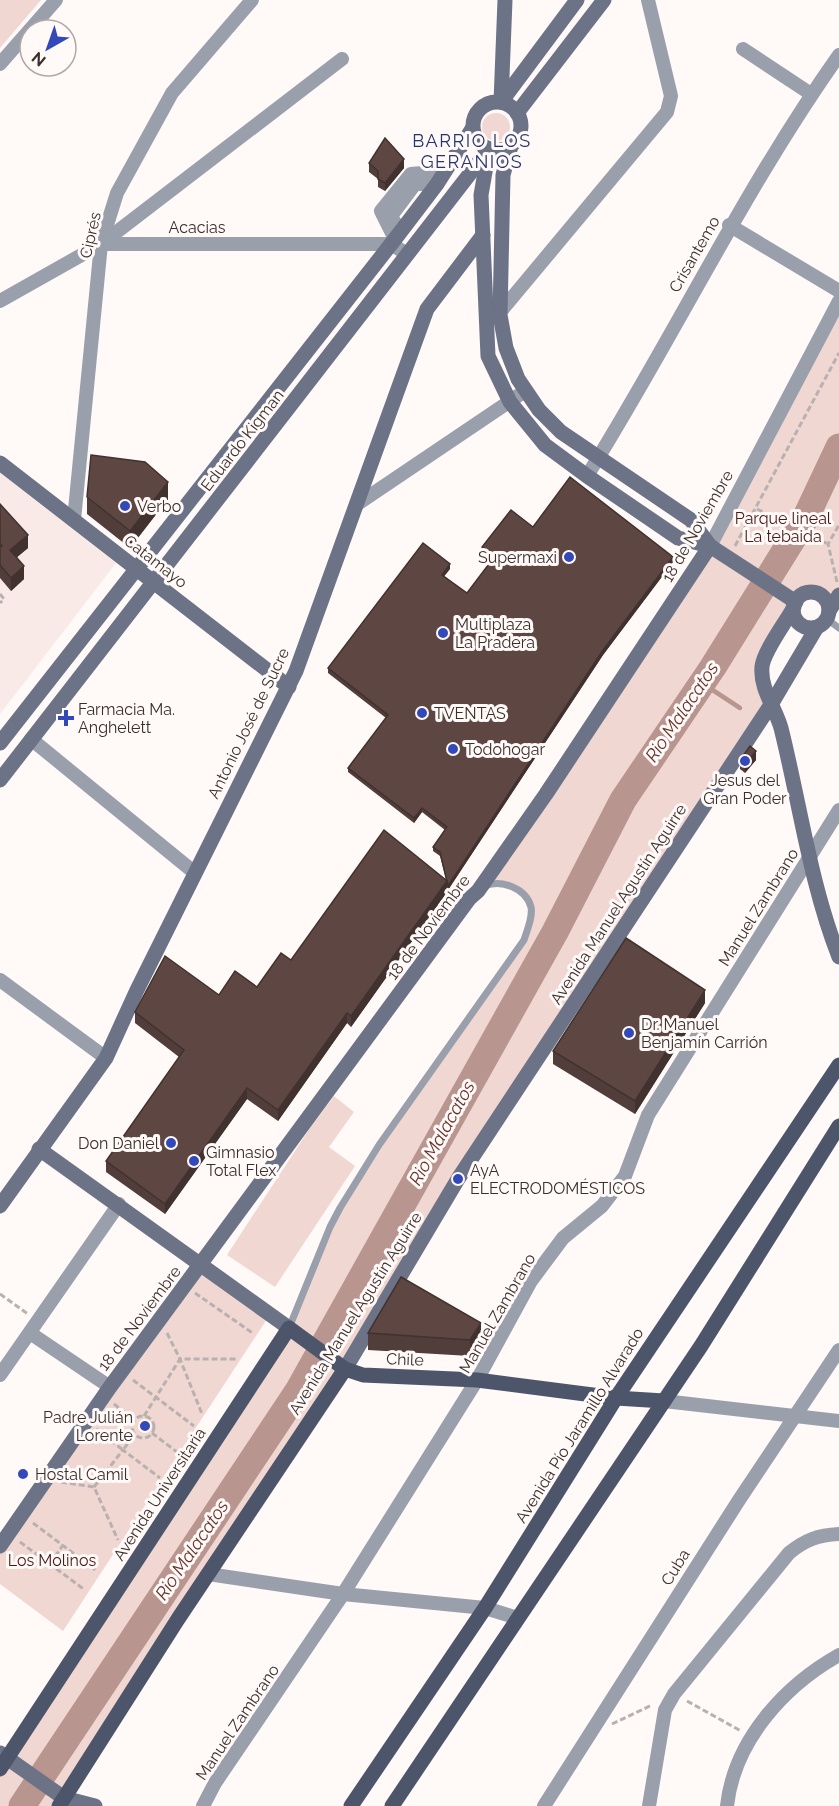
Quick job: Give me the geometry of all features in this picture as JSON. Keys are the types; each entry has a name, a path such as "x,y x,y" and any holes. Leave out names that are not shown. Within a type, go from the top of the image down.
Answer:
{"main road":[{"name":"Avenida Pío Jaramillo Alvarado","path":"351,1806 485,1608 616,1398 839,1065"},
{"path":"392,1806 664,1401 839,1126"},
{"name":"Chile","path":"292,1331 341,1366 363,1375 477,1380 616,1398 664,1401"},
{"name":"Avenida Universitaria","path":"2,1761 292,1331"},
{"name":"Avenida Manuel Agustín Aguirre","path":"61,1802 341,1366"}],"street":[{"path":"0,64 56,0"},
{"name":"Ciprés","path":"75,520 101,244 117,193 172,93 252,0"},
{"path":"501,102 505,0"},
{"path":"501,102 577,0"},
{"path":"517,113 604,0"},
{"path":"486,322 500,315 667,112 672,96 648,0"},
{"path":"743,49 811,94"},
{"name":"Crisantemo","path":"587,476 729,225 811,94 839,55"},
{"path":"101,244 342,59"},
{"path":"511,146 499,150 489,149 476,139 472,129 474,117 481,107 492,102 501,102 517,113 520,131 511,146 503,175 500,315 506,348 525,391 561,432 691,520 720,552 793,602 798,622 807,627 828,621 827,601 815,593 806,593 793,602 762,664 763,685 772,704 786,750 808,856 826,924 839,957"},
{"name":"Eduardo Kigman","path":"0,742 7,724 136,568 396,238 441,178 472,129"},
{"path":"489,149 481,195 488,356 510,402 545,445 587,476 678,538 720,552"},
{"name":"Eduardo Kigman","path":"0,780 489,149"},
{"path":"407,254 381,212 411,174 441,178"},
{"path":"729,225 839,291"},
{"name":"Antonio José de Sucre","path":"0,1206 106,1058 195,873 289,687 427,309 483,236"},
{"name":"Acacias","path":"0,301 101,244 396,238"},
{"name":"18 de Noviembre","path":"7,1542 201,1266 469,899 478,891 720,552 839,301"},
{"path":"358,503 525,391"},
{"name":"Catamayo","path":"0,463 289,687"},
{"name":"Avenida Manuel Agustín Aguirre","path":"341,1366 458,1179 828,621 839,593"},
{"path":"7,724 31,739 195,873"},
{"name":"Manuel Zambrano","path":"203,1806 215,1783 343,1594 477,1380 531,1281 563,1238 602,1206 625,1176 648,1115 808,856 839,810"},
{"path":"826,924 839,937"},
{"path":"0,980 106,1058"},
{"name":"Chile","path":"39,1149 119,1204 292,1331"},
{"path":"0,1375 119,1204"},
{"path":"35,1327 110,1394"},
{"name":"Cuba","path":"544,1806 839,1350"},
{"name":"Chile","path":"664,1401 839,1421"},
{"path":"649,1806 665,1710 674,1694 789,1553 803,1542 821,1535 839,1534"},
{"path":"208,1574 343,1594 485,1608 518,1618"},
{"path":"727,1806 739,1759 751,1736 777,1704 833,1658 839,1671"},
{"path":"2,1761 24,1771 50,1789 61,1802 95,1806"}],"lane":[{"path":"292,1331 340,1208 379,1145 524,940 531,909 526,896 514,888 496,882 478,891"}],"path":[{"path":"720,552 757,509 839,352"},
{"path":"757,509 785,523"},
{"path":"839,525 828,544 839,593"},
{"path":"813,537 828,544"},
{"path":"0,594 4,599 0,603"},
{"path":"189,1288 254,1334"},
{"path":"0,1294 35,1327"},
{"path":"163,1326 180,1359 202,1414"},
{"path":"180,1359 237,1359"},
{"path":"152,1433 144,1438 134,1434 131,1427 134,1420 144,1416 157,1398 180,1359"},
{"path":"128,1376 194,1426"},
{"path":"110,1394 134,1420"},
{"path":"144,1416 153,1423 152,1433"},
{"path":"92,1426 160,1478"},
{"path":"152,1433 177,1452"},
{"path":"94,1487 134,1434"},
{"path":"54,1481 94,1487"},
{"path":"94,1487 118,1540"},
{"path":"27,1519 97,1571"},
{"path":"7,1542 50,1564 85,1590"},
{"path":"50,1564 63,1545"},
{"path":"601,1717 613,1725 674,1694 751,1736"}],"shaded area":[{"path":"0,473 116,563 0,714"}],"green space":[{"path":"0,0 41,0 26,18 18,18 18,27 0,48"},
{"path":"496,113 506,117 510,127 506,137 496,141 486,137 482,127 486,117"},
{"name":"Parque lineal La tebaida","path":"839,301 839,595 827,601 820,595 810,593 798,599 762,664 768,696 59,1806 0,1806 0,1769 289,1328 330,1227 379,1145 524,940 531,909 514,888 486,885 710,546"},
{"path":"334,1096 354,1112 329,1147 355,1166 275,1287 227,1255 308,1131"},
{"name":"Los Molinos","path":"197,1270 267,1319 63,1631 0,1584 0,1551"}],"building":[{"path":"385,138 404,159 385,183 378,179 378,171 369,163"},
{"name":"Verbo","path":"91,455 145,462 168,482 130,531 87,497"},
{"name":"Multiplaza La Pradera","path":"570,477 673,557 603,650 448,886 440,852 433,847 447,827 422,808 414,818 348,768 388,715 328,668 423,543 450,564 442,575 467,593 495,556 482,547 511,510 533,527"},
{"path":"0,504 28,535 10,550 24,566 11,578 0,565 0,547 2,546 0,543"},
{"path":"750,746 756,751 745,764 740,760"},
{"path":"384,830 447,881 351,1016 347,1013 278,1110 247,1088 165,1204 106,1161 184,1050 135,1012 165,956 219,995 235,971 257,987 281,953 291,960"},
{"name":"Dr. Manuel Benjamín Carrión","path":"626,938 705,990 635,1101 553,1051"},
{"path":"401,1277 481,1323 470,1340 368,1333"}],"waterway":[{"name":"Rio Malacatos","path":"22,1806 298,1391 555,932 623,800 713,667 805,519 839,447"},
{"path":"702,683 740,708"}],"place":[{"name":"Verbo","path":"125,506"},
{"name":"Supermaxi","path":"569,557"},
{"name":"Multiplaza La Pradera","path":"443,633"},
{"name":"TVENTAS","path":"422,713"},
{"name":"Farmacia Ma. Anghelett","path":"66,718"},
{"name":"Todohogar","path":"453,749"},
{"name":"Jesus del Gran Poder","path":"745,761"},
{"name":"Dr. Manuel Benjamín Carrión","path":"629,1033"},
{"name":"Don Daniel","path":"171,1143"},
{"name":"Gimnasio Total Flex","path":"194,1161"},
{"name":"AyA ELECTRODOMÉSTICOS","path":"458,1179"},
{"name":"Padre Julián Lorente","path":"145,1426"},
{"name":"Hostal Camil","path":"23,1474"}],"district":[{"name":"BARRIO LOS GERANIOS","path":"472,151"}]}
